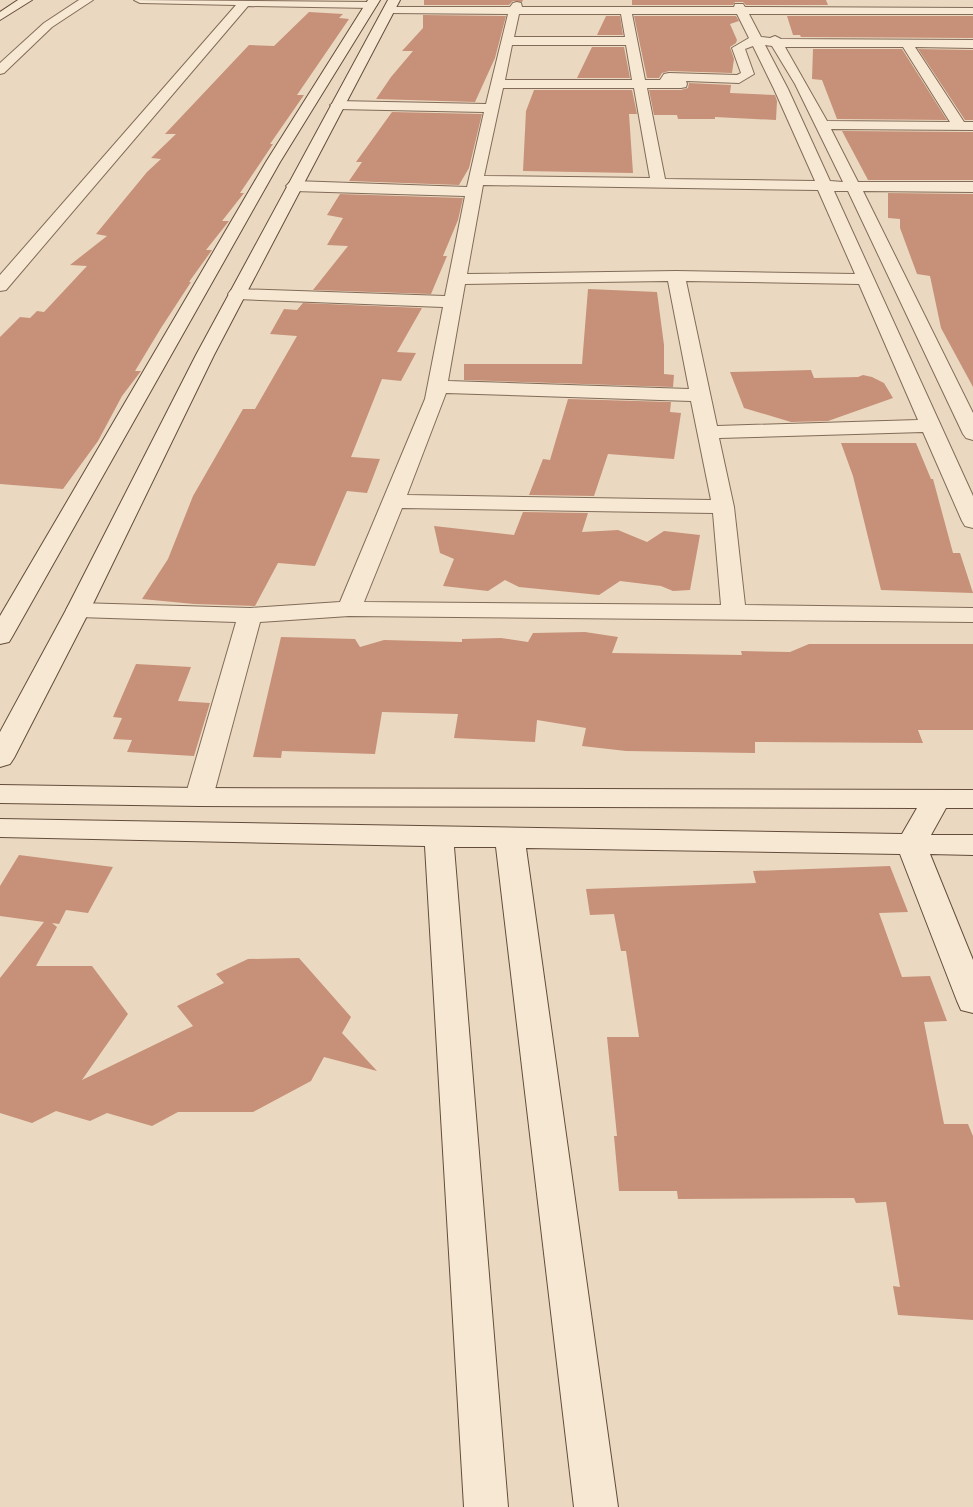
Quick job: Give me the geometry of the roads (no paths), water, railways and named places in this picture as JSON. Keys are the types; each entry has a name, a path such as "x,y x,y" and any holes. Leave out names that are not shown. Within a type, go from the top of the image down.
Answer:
{"street":[{"path":"0,17 26,0"},
{"path":"0,70 48,25 87,0"},
{"path":"140,0 384,4 626,11 973,6"},
{"path":"0,286 244,3"},
{"path":"516,8 534,3 646,3 739,8"},
{"path":"0,758 78,610 237,294 337,105 384,4"},
{"path":"0,638 273,162 384,4"},
{"path":"349,610 435,398 475,186 516,8"},
{"path":"739,8 779,84 973,521"},
{"path":"761,8 973,11"},
{"path":"761,8 776,43 801,84 963,394 973,434"},
{"path":"626,11 658,183"},
{"path":"664,84 669,77 739,79 748,74 738,48 756,40 776,43 973,44"},
{"path":"507,41 632,41"},
{"path":"906,43 967,126"},
{"path":"498,84 779,84"},
{"path":"337,105 492,108"},
{"path":"822,125 967,126"},
{"path":"294,186 851,182 973,178"},
{"path":"851,182 973,186"},
{"path":"458,279 676,276 865,279"},
{"path":"676,276 723,507 734,613"},
{"path":"237,294 454,302"},
{"path":"437,387 700,395"},
{"path":"708,432 930,426"},
{"path":"393,501 723,507"},
{"path":"78,610 250,615 349,610 973,615"},
{"path":"199,796 250,615"},
{"path":"0,794 973,799"},
{"path":"912,844 938,798"},
{"path":"0,828 973,845"},
{"path":"439,837 486,1507"},
{"path":"510,838 596,1507"},
{"path":"912,844 973,1001"}]}
